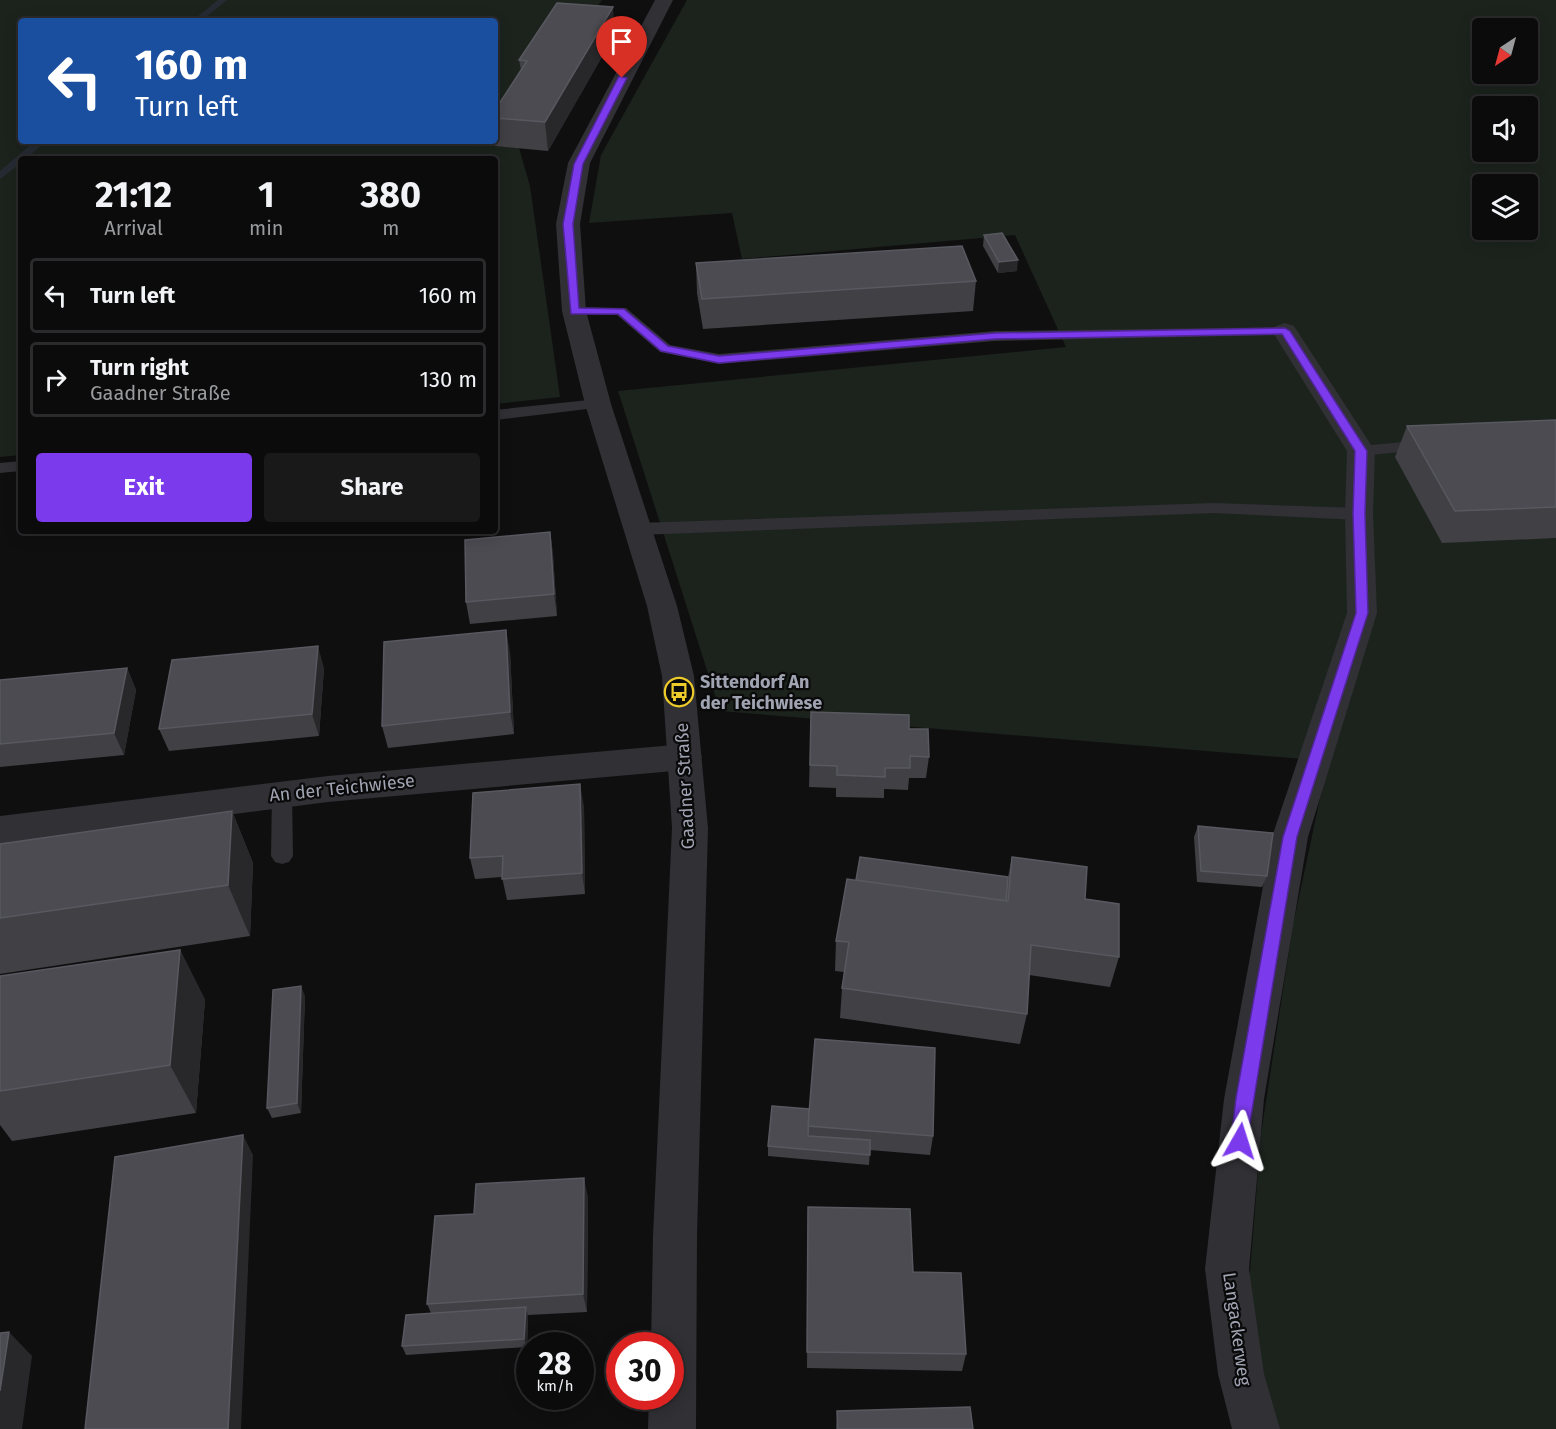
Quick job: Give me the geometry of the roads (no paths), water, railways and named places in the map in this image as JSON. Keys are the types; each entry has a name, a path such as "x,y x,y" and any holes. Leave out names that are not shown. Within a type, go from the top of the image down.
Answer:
{"street":[{"name":"Gaadner Straße","path":"664,0 579,164 568,224 574,311 598,404 662,606 678,676 685,757 690,828 675,1236 672,1429"},
{"path":"1285,331 1361,451"},
{"name":"Langackerweg","path":"1256,1429 1241,1374 1227,1269 1244,1098 1290,837 1362,613 1359,514 1361,451"},
{"name":"An der Teichwiese","path":"0,830 282,794 685,757"}],"lane":[{"path":"574,311 621,311 665,349 719,359 995,336 1285,331"},
{"path":"498,415 598,404"},
{"path":"1361,451 1441,444"},
{"path":"0,468 18,466"},
{"path":"638,529 1214,508 1359,514"},
{"path":"282,794 282,856"}],"waterway":[{"path":"200,18 223,0"},
{"path":"23,156 37,144"},
{"path":"0,176 18,161"}],"place":[{"name":"Sittendorf An der Teichwiese","path":"679,692"}]}
